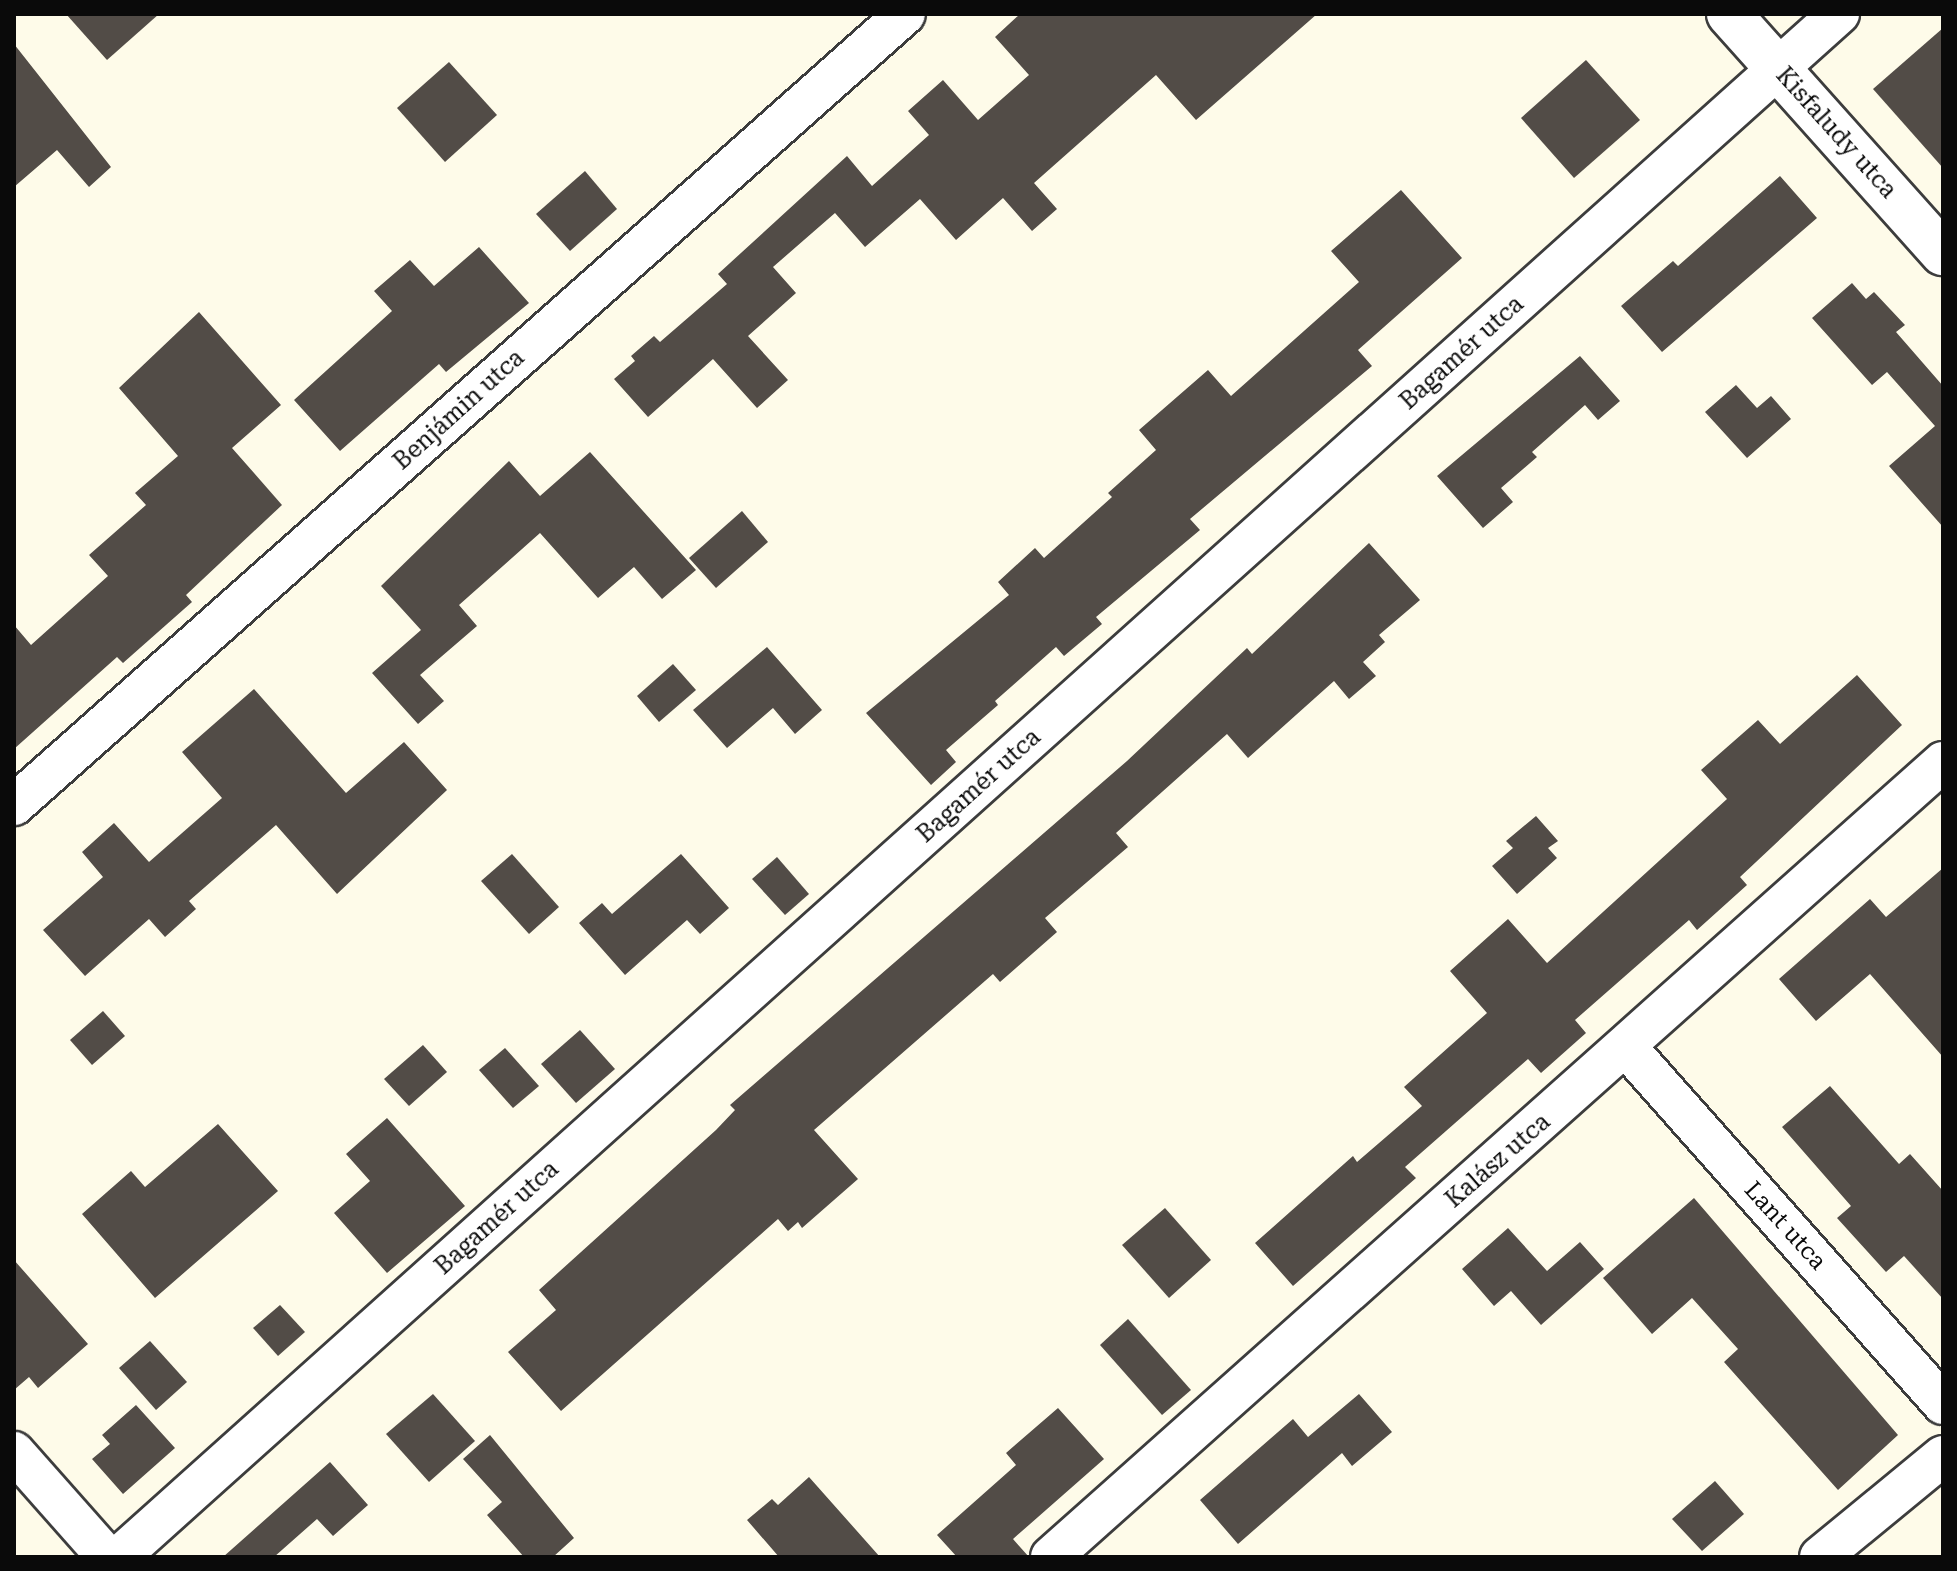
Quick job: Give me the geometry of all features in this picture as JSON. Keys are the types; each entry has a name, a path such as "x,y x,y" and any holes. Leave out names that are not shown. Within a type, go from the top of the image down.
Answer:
{"street":[{"name":"Benjámin utca","path":"14,805 905,14"},
{"name":"Kisfaludy utca","path":"1729,14 1943,253"},
{"name":"Bagamér utca","path":"119,1557 1839,14"},
{"name":"Kalász utca","path":"1073,1550 1943,762"},
{"name":"Lant utca","path":"1627,1048 1943,1404"},
{"path":"14,1452 107,1557"},
{"path":"1820,1557 1943,1456"}],"building":[{"path":"66,14 159,14 107,60"},
{"path":"1020,14 1317,14 1196,120 1156,75 1034,183 1057,209 1032,231 1003,198 956,240 920,199 865,247 835,213 773,267 796,293 748,336 788,380 757,408 713,359 648,417 614,379 635,361 631,356 654,336 660,342 727,284 718,274 847,156 872,186 929,135 908,111 943,80 978,120 1029,75 995,37"},
{"path":"1943,28 1943,168 1873,89"},
{"path":"14,44 111,167 89,187 57,150 14,187"},
{"path":"1586,60 1640,120 1574,178 1521,118"},
{"path":"449,62 497,115 445,162 397,108"},
{"path":"585,171 617,209 570,251 536,214"},
{"path":"1780,176 1817,218 1662,352 1621,306 1673,261 1678,266"},
{"path":"1401,190 1462,258 1358,350 1372,366 1190,519 1200,530 1096,617 1102,624 1064,656 1056,647 995,701 998,705 946,750 956,762 931,785 866,713 1009,595 998,582 1035,548 1044,558 1112,497 1108,493 1156,450 1139,430 1208,370 1231,396 1359,282 1331,251"},
{"path":"479,247 529,303 446,372 439,364 340,451 294,400 392,311 374,291 410,260 434,286"},
{"path":"1852,283 1866,299 1874,292 1905,325 1896,332 1943,386 1943,527 1889,466 1935,426 1887,372 1872,385 1812,318"},
{"path":"199,312 281,405 232,448 282,505 186,595 192,602 123,663 117,657 14,749 14,625 31,645 108,576 89,555 146,505 135,493 178,456 119,388"},
{"path":"1580,356 1620,401 1598,420 1585,405 1532,452 1537,457 1501,488 1513,502 1483,528 1437,476"},
{"path":"1736,385 1757,408 1771,396 1791,419 1747,458 1705,412"},
{"path":"590,452 696,570 662,599 634,567 598,598 540,533 459,605 477,626 420,675 444,701 418,724 372,673 421,630 381,586 509,461 540,496"},
{"path":"742,511 768,542 716,588 689,558"},
{"path":"1369,543 1420,600 1379,635 1385,642 1363,662 1376,676 1349,699 1334,681 1248,758 1227,734 1116,833 1128,847 1045,918 1057,932 1000,982 993,974 814,1130 858,1179 802,1228 798,1222 788,1231 778,1219 561,1411 508,1352 556,1310 539,1290 716,1130 735,1110 730,1105 1127,761 1247,648 1252,654"},
{"path":"767,647 822,710 795,734 773,708 727,748 693,710"},
{"path":"673,664 696,690 659,722 637,696"},
{"path":"1857,675 1902,725 1740,877 1747,885 1697,930 1689,920 1575,1020 1586,1033 1541,1073 1528,1059 1405,1167 1416,1178 1293,1286 1255,1243 1353,1156 1357,1162 1422,1106 1404,1087 1487,1013 1450,971 1508,919 1547,963 1727,799 1701,770 1758,720 1780,744"},
{"path":"254,689 346,793 404,742 447,790 337,894 276,825 189,901 196,909 165,937 149,919 85,976 43,930 103,877 82,852 114,823 149,862 222,798 182,752"},
{"path":"1536,816 1558,841 1548,848 1557,858 1517,894 1492,866 1513,848 1506,841"},
{"path":"512,854 559,907 529,934 481,881"},
{"path":"681,854 729,908 700,934 687,920 625,975 579,923 602,903 612,914"},
{"path":"777,857 809,894 785,915 752,879"},
{"path":"1943,868 1943,1057 1870,974 1816,1021 1779,979 1870,899 1886,917"},
{"path":"103,1011 125,1036 92,1065 70,1040"},
{"path":"580,1030 615,1069 576,1103 541,1064"},
{"path":"423,1045 447,1072 409,1106 384,1079"},
{"path":"505,1048 539,1086 513,1108 479,1070"},
{"path":"1830,1086 1899,1164 1910,1154 1943,1191 1943,1299 1904,1256 1886,1272 1837,1218 1851,1206 1782,1127"},
{"path":"387,1118 465,1206 387,1273 334,1213 370,1181 346,1154"},
{"path":"218,1124 278,1191 155,1298 82,1214 131,1171 145,1187"},
{"path":"1694,1198 1898,1435 1838,1490 1724,1362 1738,1349 1692,1298 1652,1334 1603,1278"},
{"path":"1165,1208 1211,1260 1169,1298 1122,1245"},
{"path":"1508,1228 1547,1271 1580,1242 1604,1269 1541,1325 1511,1291 1494,1306 1462,1269"},
{"path":"14,1260 88,1344 38,1388 29,1377 14,1390"},
{"path":"280,1305 305,1332 278,1356 253,1328"},
{"path":"1128,1319 1191,1390 1162,1415 1100,1345"},
{"path":"150,1341 187,1382 156,1410 119,1368"},
{"path":"433,1394 475,1441 429,1482 386,1434"},
{"path":"1359,1394 1392,1432 1352,1466 1342,1453 1238,1544 1200,1500 1293,1419 1308,1437"},
{"path":"136,1405 175,1448 123,1494 92,1459 110,1444 102,1435"},
{"path":"1058,1408 1104,1459 1013,1539 1029,1557 957,1557 937,1535 1016,1465 1006,1453"},
{"path":"490,1435 574,1538 553,1557 524,1557 487,1515 502,1502 463,1459"},
{"path":"330,1462 368,1505 333,1536 317,1519 274,1557 223,1557"},
{"path":"809,1477 880,1557 779,1557 747,1520 772,1499 778,1505"},
{"path":"1715,1481 1744,1514 1702,1551 1672,1519"}]}
